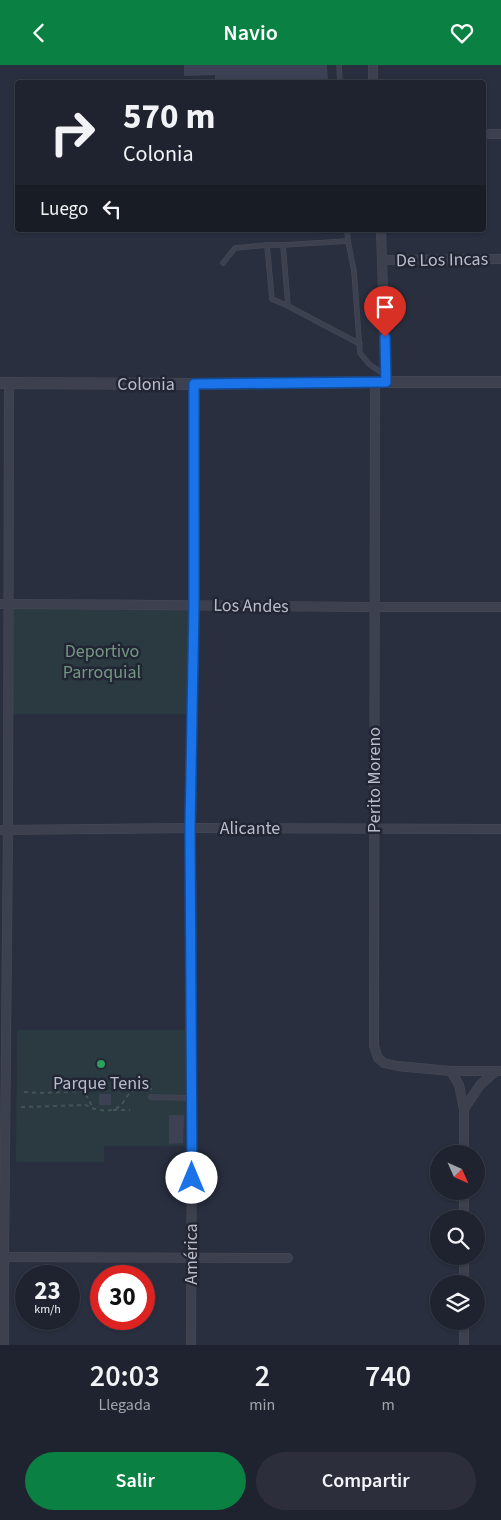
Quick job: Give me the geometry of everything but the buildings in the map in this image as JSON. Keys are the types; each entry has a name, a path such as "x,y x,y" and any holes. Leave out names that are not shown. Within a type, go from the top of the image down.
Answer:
{"street":[{"path":"373,65 373,80"},
{"path":"486,134 501,134"},
{"name":"Perito Moreno","path":"381,232 383,261 383,380 375,608 374,1047 378,1058 384,1063 451,1071 498,1071"},
{"name":"De Los Incas","path":"383,261 501,259"},
{"name":"Colonia","path":"5,383 194,384 383,380 501,382"},
{"path":"4,1345 2,1257 5,383"},
{"name":"América","path":"191,1345 190,828 194,605 194,384"},
{"name":"Los Andes","path":"4,604 375,608 501,607"},
{"name":"Alicante","path":"4,829 501,829"},
{"path":"451,1071 459,1085 464,1109 464,1145"},
{"path":"464,1109 480,1085 498,1071"},
{"path":"2,1257 288,1258"},
{"path":"464,1330 464,1345"}],"lane":[{"path":"339,65 340,80"},
{"path":"347,232 354,271 360,353 383,380"},
{"path":"223,263 235,248 348,241"},
{"path":"267,245 272,299 360,344"},
{"path":"283,245 288,306"},
{"path":"151,1097 192,1098"}],"path":[{"path":"110,1110 120,1106 127,1095 137,1089 157,1089"},
{"path":"24,1092 84,1091 94,1110"},
{"path":"21,1107 86,1105 94,1110 130,1109"}],"green space":[{"name":"Deportivo Parroquial","path":"11,608 193,609 191,714 11,714"},
{"name":"Parque Tenis","path":"17,1030 185,1030 185,1146 104,1146 104,1162 16,1162"}],"place":[{"name":"Parque Tenis","path":"101,1064"}],"route":[{"path":"192,1178 190,828 194,605 194,384 386,382 385,337"}]}
